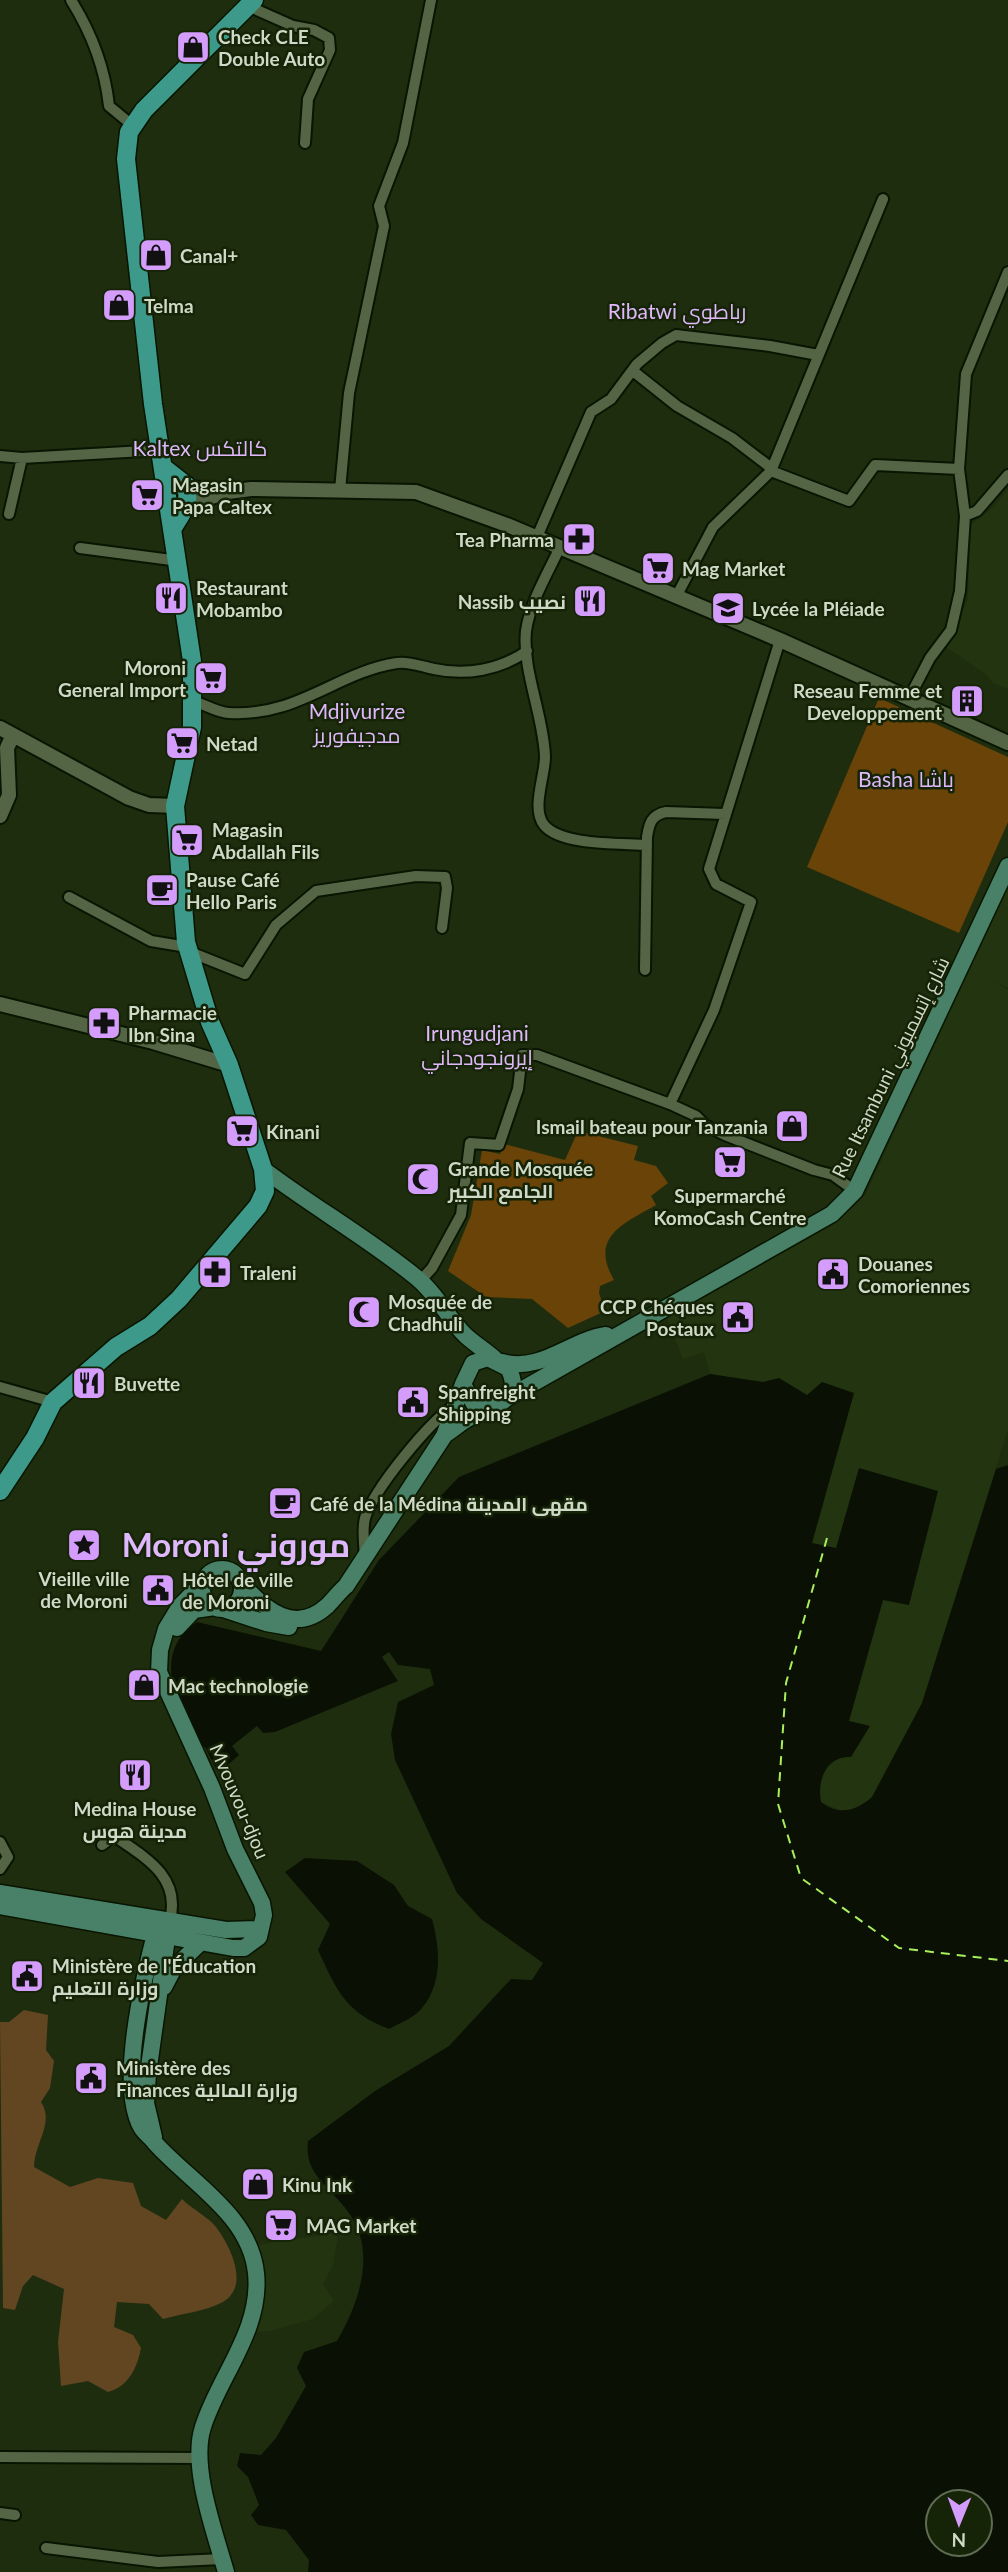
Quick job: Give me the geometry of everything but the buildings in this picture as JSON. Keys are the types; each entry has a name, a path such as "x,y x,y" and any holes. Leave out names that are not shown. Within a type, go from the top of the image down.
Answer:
{"main road":[{"path":"0,1491 35,1438 53,1402 116,1347 150,1326 179,1299 262,1196 265,1185 263,1169 229,1065 210,1022 188,950 175,806 192,727 192,661 139,287 126,159 132,125 251,3"},
{"path":"164,468 187,495 173,528"},
{"name":"Rue Itsambuni شارع إتسمبوني","path":"509,1397 832,1214 855,1191 1008,866"},
{"path":"263,1169 294,1193 356,1231 420,1280 448,1310 464,1334 499,1361 514,1382 504,1403 464,1421 444,1436"},
{"path":"262,1196 294,1193"},
{"name":"Rue Itsambuni شارع إتسمبوني","path":"499,1361 535,1363 599,1336 622,1333"},
{"path":"464,1334 468,1399 489,1408"},
{"path":"346,1586 344,1598 332,1615 312,1624 281,1626 219,1608 203,1595 203,1583 210,1573 223,1568 235,1573 242,1584 275,1615 295,1620 320,1611 346,1586 444,1436 465,1377 480,1360 499,1361"},
{"name":"Mvouvou-djou","path":"170,1690 163,1683 159,1672 162,1639 176,1612 203,1583"},
{"path":"219,1608 239,1601 242,1584"},
{"name":"Mvouvou-djou","path":"219,1608 194,1610 179,1625 166,1654 170,1690 235,1849 262,1903 264,1915 260,1929"},
{"path":"0,1893 241,1932 260,1929"},
{"path":"0,1906 199,1944 244,1948 255,1942 260,1929"},
{"path":"164,1920 139,2005 133,2088 136,2112 142,2129 178,2168 234,2218 251,2245 256,2273 257,2288 239,2355 203,2428 201,2458 204,2491 224,2565"},
{"path":"155,2143 146,2104 158,2006 160,1937"},
{"path":"158,2006 174,1968 199,1944"}],"street":[{"path":"71,0 87,26 105,80 109,106 132,125"},
{"path":"340,490 349,394 384,226 379,206 403,143 430,0"},
{"path":"251,3 293,26 314,30 329,38 330,50 308,99 305,143"},
{"path":"676,597 713,527 770,469 818,355 837,318 883,199"},
{"path":"909,698 930,658 951,630 960,591 965,516 959,469 966,374 1008,271"},
{"path":"537,537 591,412 611,399 637,364 676,335 770,346 818,355"},
{"path":"633,371 677,406 732,438 770,469 849,500 875,465 959,469"},
{"path":"0,456 161,450"},
{"path":"9,514 22,457"},
{"path":"965,516 977,510 1008,475"},
{"path":"167,488 187,495 340,490 416,492 537,537 780,640 1008,743"},
{"path":"169,509 187,495"},
{"path":"560,547 532,608 526,629 527,651 545,757 539,807 541,821 549,830 570,838 647,845"},
{"path":"80,548 179,561"},
{"path":"670,1104 714,1010 751,902 716,884 711,877 711,862 780,640"},
{"path":"193,701 225,713 258,711 314,697 375,667 402,662 457,674 511,662 527,651"},
{"path":"6,732 129,798 149,805 175,806"},
{"path":"0,816 9,795 6,732"},
{"path":"645,970 647,845 651,820 660,813 725,814"},
{"path":"69,897 151,941 188,950 245,974 276,925 307,896 336,886 416,876 444,877 447,888 442,928"},
{"path":"0,1004 153,1042 229,1065"},
{"path":"420,1280 432,1268 461,1215 470,1143 499,1146 518,1089 522,1055 537,1055 670,1104 696,1116 705,1125 725,1135 814,1170 826,1171 855,1191"},
{"path":"0,1387 53,1402"},
{"path":"365,1558 363,1532 368,1510 406,1455 438,1416 457,1404"},
{"path":"103,1845 114,1836 146,1858 164,1878 173,1895 164,1920"},
{"path":"0,1842 8,1857 0,1868"},
{"path":"0,2457 201,2458"},
{"path":"0,2513 15,2515"},
{"path":"46,2548 158,2562 224,2565"}],"shaded area":[{"path":"1007,490 1008,689 993,683 987,675 946,647 968,599 970,526 994,507"},
{"path":"879,698 1008,757 1008,822 959,933 807,867"},
{"path":"1008,885 1008,988 993,981 1008,990 1008,1429 922,1703 872,1797 861,1807 842,1811 821,1802 818,1788 828,1764 840,1757 869,1726 849,1721 883,1600 909,1605 836,1549 812,1543 854,1393 807,1395 779,1378 763,1382 710,1374 704,1352 683,1359 667,1318 833,1225 865,1196"},
{"path":"578,1131 638,1146 634,1160 656,1166 668,1183 651,1196 656,1205 622,1226 613,1233 608,1242 605,1253 614,1280 600,1286 599,1293 605,1311 568,1328 532,1299 486,1297 448,1271 471,1215 482,1150 500,1154 504,1144 565,1160"},
{"path":"710,1374 763,1382 779,1378 807,1395 822,1382 854,1393 812,1543 836,1548 859,1468 938,1491 909,1605 883,1600 849,1721 870,1726 851,1757 842,1758 829,1765 822,1778 821,1802 834,1809 847,1810 860,1806 872,1797 922,1703 996,1469 1008,1465 1008,2572 308,2572 309,2560 286,2530 258,2525 251,2515 259,2505 248,2477 237,2466 240,2453 261,2455 276,2438 306,2386 297,2368 304,2352 337,2341 353,2309 362,2275 361,2241 356,2225 313,2170 308,2141 375,2091 449,2046 511,1979 532,1980 543,1963 481,1919 457,1893 395,1760 391,1734 398,1702 434,1685 430,1669 398,1665 389,1652 382,1657 398,1681 275,1732 263,1733 257,1726 232,1746 239,1755 222,1770 216,1769 205,1747 194,1743 181,1712 175,1695 171,1663 183,1634 197,1622 321,1651 379,1560 459,1477"},
{"path":"305,1858 357,1861 394,1885 408,1906 432,1919 438,1953 437,1977 429,1998 419,2012 389,2029 362,2015 337,1989 318,1950 330,1924 285,1872"},
{"path":"24,2010 48,2015 46,2050 54,2061 50,2088 41,2102 46,2118 34,2167 70,2187 98,2178 133,2183 141,2206 166,2220 182,2199 216,2227 227,2245 235,2267 237,2278 230,2296 208,2308 163,2319 149,2304 117,2302 114,2327 133,2335 141,2348 127,2381 108,2392 88,2381 61,2386 58,2342 64,2289 33,2275 23,2286 15,2310 3,2308 0,2022 9,2022"},
{"path":"335,2233 338,2236 333,2265 323,2284 334,2301 312,2319 270,2331 253,2332 257,2245"}],"ferry route":[{"path":"827,1538 786,1683 778,1804 801,1878 899,1948 1008,1961"}],"place":[{"name":"Check CLE Double Auto","path":"193,47"},
{"name":"Canal+","path":"156,255"},
{"name":"Telma","path":"119,305"},
{"name":"Magasin Papa Caltex","path":"147,495"},
{"name":"Tea Pharma","path":"579,539"},
{"name":"Mag Market","path":"658,568"},
{"name":"Restaurant Mobambo","path":"171,598"},
{"name":"Nassib نصيب","path":"590,601"},
{"name":"Lycée la Pléiade","path":"728,608"},
{"name":"Moroni General Import","path":"211,678"},
{"name":"Reseau Femme et Developpement","path":"967,701"},
{"name":"Netad","path":"182,743"},
{"name":"Magasin Abdallah Fils","path":"187,840"},
{"name":"Pause Café Hello Paris","path":"162,890"},
{"name":"Pharmacie Ibn Sina","path":"104,1023"},
{"name":"Ismail bateau pour Tanzania","path":"792,1126"},
{"name":"Kinani","path":"242,1131"},
{"name":"Supermarché KomoCash Centre","path":"730,1162"},
{"name":"Grande Mosquée الجامع الكبير","path":"423,1179"},
{"name":"Traleni","path":"215,1272"},
{"name":"Douanes Comoriennes","path":"833,1274"},
{"name":"Mosquée de Chadhuli","path":"364,1312"},
{"name":"CCP Chéques Postaux","path":"738,1317"},
{"name":"Buvette","path":"89,1383"},
{"name":"Spanfreight Shipping","path":"413,1402"},
{"name":"Café de la Médina مقهى المدينة","path":"285,1503"},
{"name":"Vieille ville de Moroni","path":"84,1545"},
{"name":"Hôtel de ville de Moroni","path":"158,1590"},
{"name":"Mac technologie","path":"144,1685"},
{"name":"Medina House مدينة هوس","path":"135,1775"},
{"name":"Ministère de l'Éducation وزارة التعليم","path":"27,1976"},
{"name":"Ministère des Finances وزارة المالية","path":"91,2078"},
{"name":"Kinu Ink","path":"258,2184"},
{"name":"MAG Market","path":"281,2225"}],"district":[{"name":"Ribatwi رباطوي","path":"677,310"},
{"name":"Kaltex كالتكس","path":"200,447"},
{"name":"Mdjivurize مدجيفوريز","path":"357,722"},
{"name":"Basha باشا","path":"906,778"},
{"name":"Irungudjani إيرونجودجاني","path":"477,1044"},
{"name":"Moroni موروني","path":"236,1544"}]}
